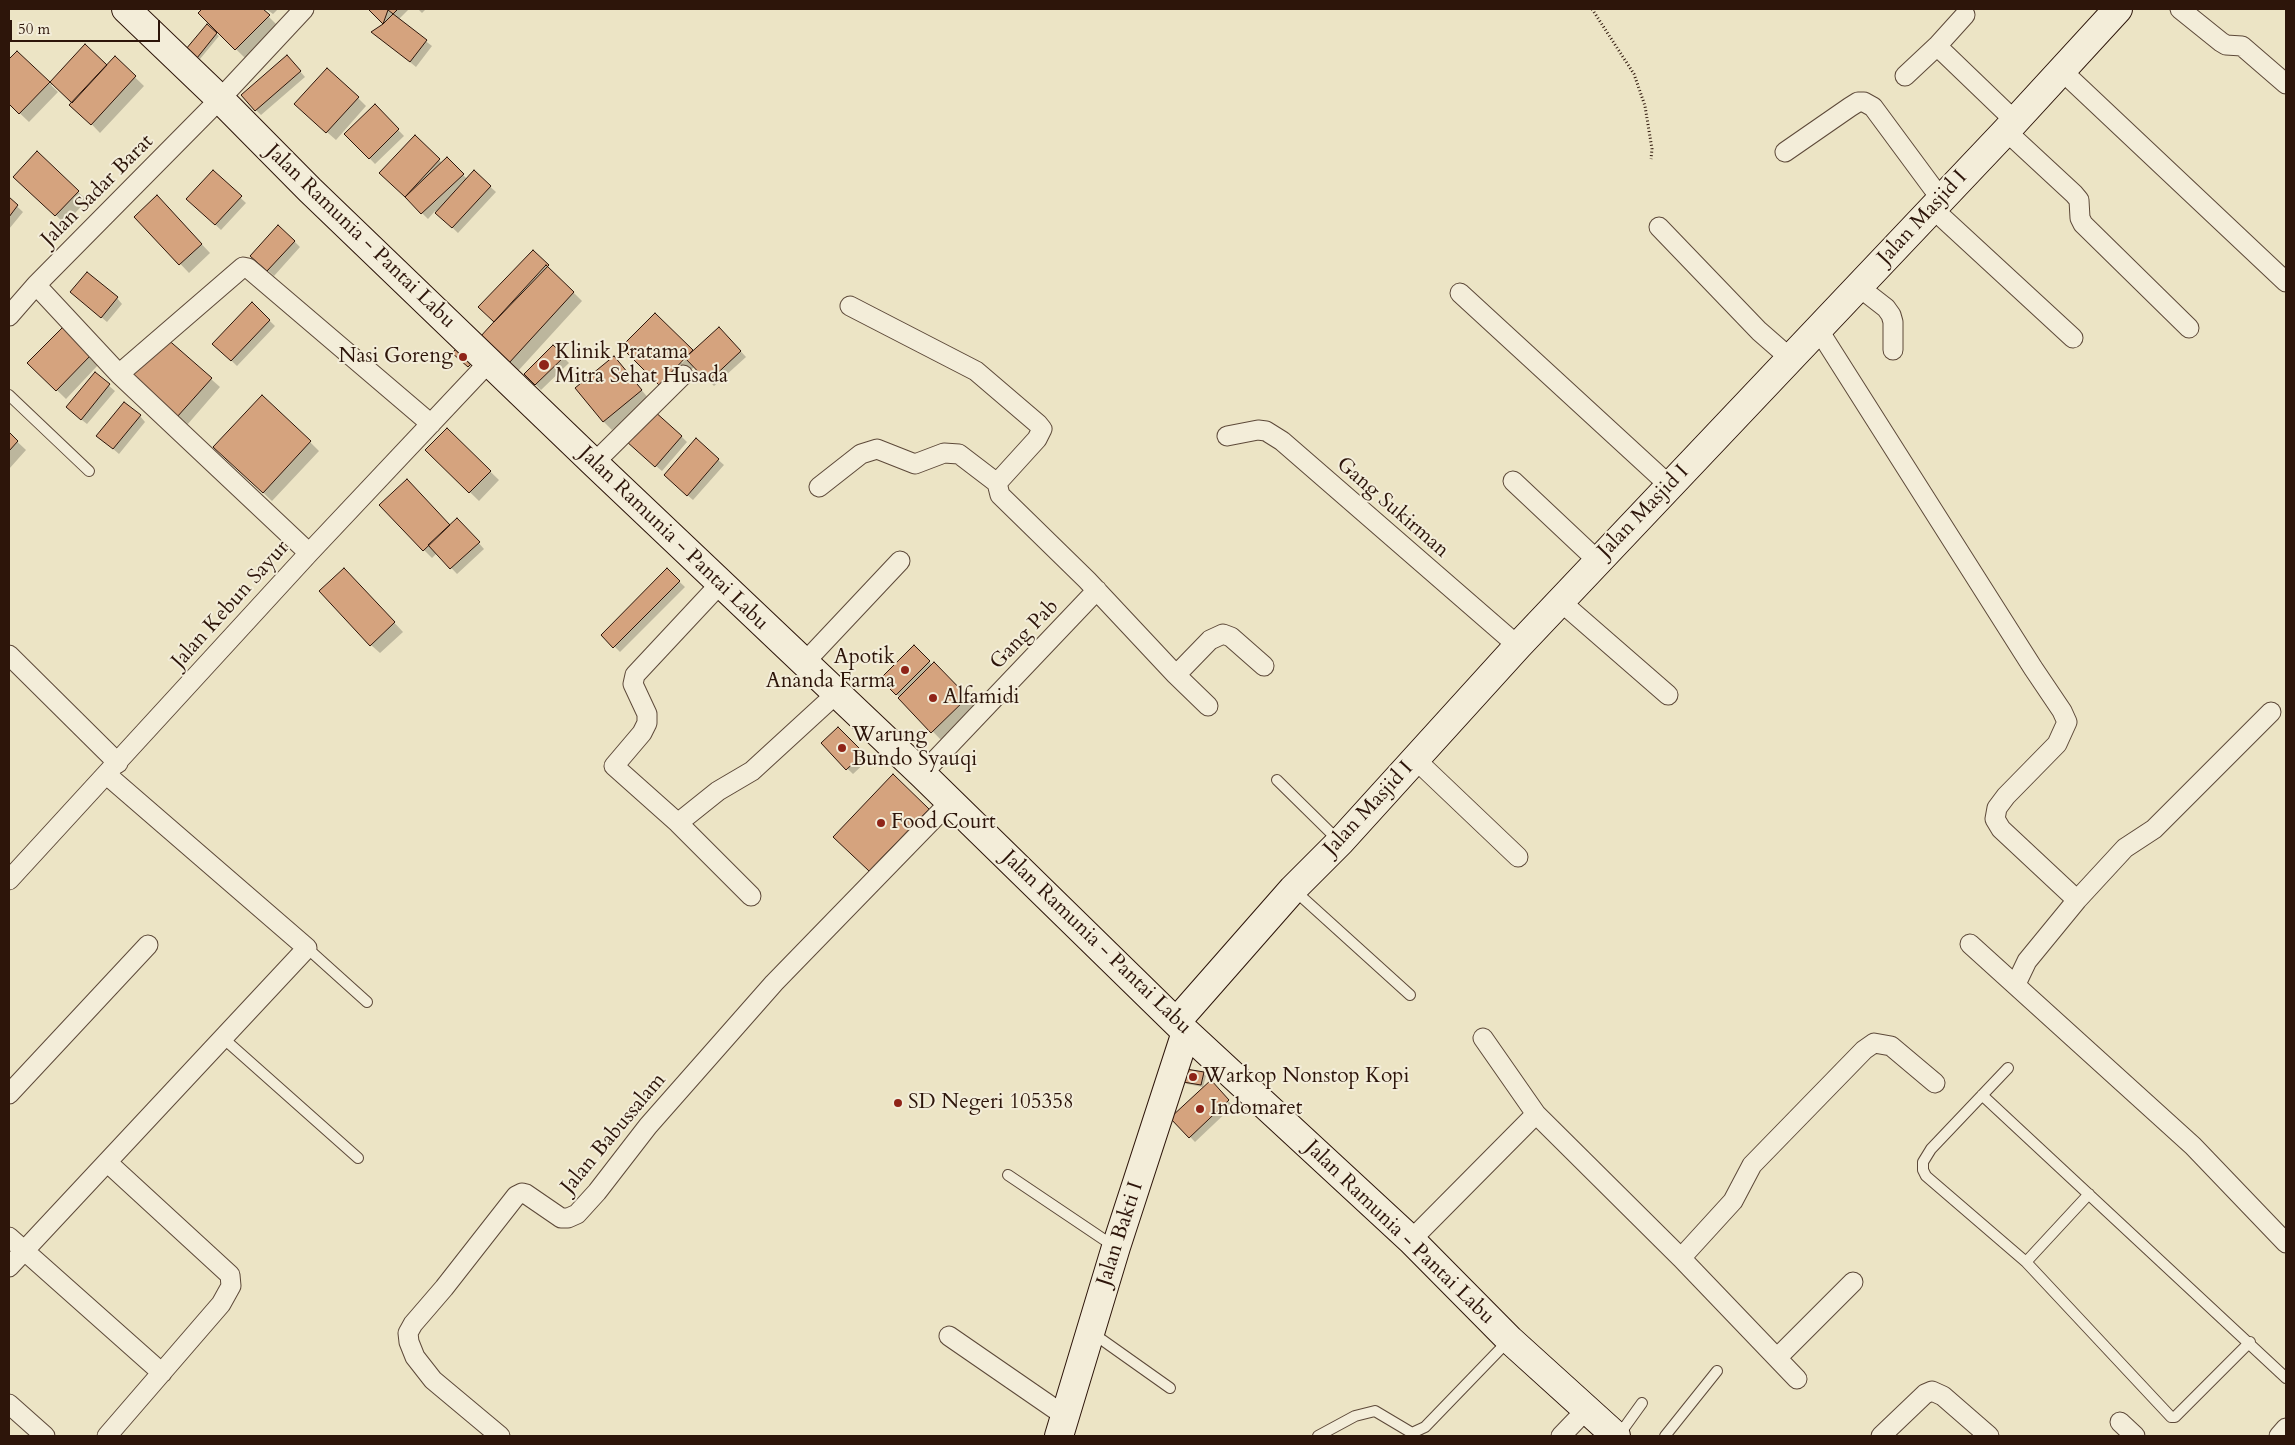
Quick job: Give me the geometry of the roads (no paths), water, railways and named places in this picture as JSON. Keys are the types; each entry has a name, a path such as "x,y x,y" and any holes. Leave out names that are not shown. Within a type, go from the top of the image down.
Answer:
{"main road":[{"name":"Jalan Ramunia - Pantai Labu","path":"126,9 220,99 310,190 720,584 922,774 1181,1027 1411,1240 1510,1340 1617,1436"},
{"name":"Jalan Masjid I","path":"1181,1027 1293,889 1340,842 1560,601 2011,126 2118,9"},
{"name":"Jalan Bakti I","path":"1062,1426 1181,1027"}],"street":[{"name":"Jalan Sadar Barat","path":"9,316 36,285 220,99 304,9"},
{"path":"2180,9 2226,45 2242,46 2286,84"},
{"path":"1905,76 1938,46 1965,15"},
{"path":"1938,46 2079,200 2080,218 2083,224 2189,328"},
{"path":"2061,70 2286,282"},
{"path":"1785,152 1858,102 1864,102 1873,107 1936,203 2073,338"},
{"path":"1659,227 1759,331 1791,359"},
{"path":"119,374 243,267 248,268 430,424"},
{"path":"36,285 119,374 308,553"},
{"path":"1859,287 1886,308 1891,315 1893,322 1893,350"},
{"path":"1460,293 1670,486"},
{"path":"850,306 976,372 1038,424 1042,429 1037,439 997,482"},
{"path":"1818,329 2033,668 2062,710 2067,722 2058,744 2006,796 1997,808 1995,819 2001,829 2077,900"},
{"name":"Jalan Kebun Sayur","path":"9,880 308,553 489,362"},
{"path":"594,463 683,375"},
{"name":"Gang Sukirman","path":"1227,436 1258,430 1266,431 1282,441 1518,646"},
{"path":"819,487 861,454 877,449 915,464 944,453 959,454 997,482 1000,495 1097,590 1176,675 1208,706"},
{"path":"1513,481 1598,561"},
{"path":"804,664 900,561"},
{"path":"720,584 635,675 633,684 647,714 647,723 642,733 614,766 678,823 751,896"},
{"name":"Gang Pab","path":"922,774 1097,590"},
{"path":"1560,601 1668,695"},
{"path":"1176,675 1210,640 1223,634 1231,637 1264,666"},
{"path":"9,655 112,769 307,948 9,1267"},
{"path":"678,823 718,791 752,771 836,694"},
{"path":"2016,984 2027,961 2077,900 2124,848 2154,829 2271,712"},
{"path":"1415,759 1518,857"},
{"name":"Jalan Babussalam","path":"493,1434 433,1380 421,1365 409,1342 408,1333 413,1324 456,1273 516,1196 522,1193 526,1194 562,1218 568,1218 577,1214 597,1192 648,1126 774,983 950,802"},
{"path":"1970,944 2193,1146 2286,1243"},
{"path":"9,1094 148,945"},
{"path":"1483,1038 1536,1114 1681,1258 1797,1379"},
{"path":"1681,1258 1733,1201 1752,1165 1864,1050 1874,1043 1891,1046 1934,1083"},
{"path":"1411,1240 1536,1114"},
{"path":"107,1162 230,1275 231,1286 221,1304 107,1436"},
{"path":"9,1238 162,1373"},
{"path":"1777,1358 1853,1282"},
{"path":"949,1336 1062,1426"},
{"path":"1881,1436 1925,1394 1932,1390 1943,1396 1989,1436"},
{"path":"9,1404 45,1436"},
{"path":"1561,1436 1586,1410"},
{"path":"2120,1422 2135,1436"},
{"path":"2278,1436 2286,1428"}],"lane":[{"path":"9,395 89,471"},
{"path":"1277,780 1340,842"},
{"path":"1293,889 1410,995"},
{"path":"307,948 367,1002"},
{"path":"224,1038 358,1158"},
{"path":"2008,1068 1931,1149 1922,1162 1926,1176 2026,1262 2171,1417 2176,1417 2250,1342"},
{"path":"1982,1095 2250,1342 2286,1378"},
{"path":"1008,1175 1116,1247"},
{"path":"2026,1262 2088,1194"},
{"path":"1090,1331 1170,1388"},
{"path":"1318,1436 1355,1416 1375,1411 1412,1433 1425,1427 1510,1340"},
{"path":"1665,1436 1717,1371"},
{"path":"1617,1436 1642,1403"}],"place":[{"name":"Nasi Goreng","path":"463,357"},
{"name":"Klinik Pratama Mitra Sehat Husada","path":"544,365"},
{"name":"Apotik Ananda Farma","path":"905,670"},
{"name":"Alfamidi","path":"933,698"},
{"name":"Warung Bundo Syauqi","path":"842,748"},
{"name":"Food Court","path":"881,823"},
{"name":"Warkop Nonstop Kopi","path":"1193,1077"},
{"name":"SD Negeri 105358","path":"898,1103"},
{"name":"Indomaret","path":"1200,1109"}]}
